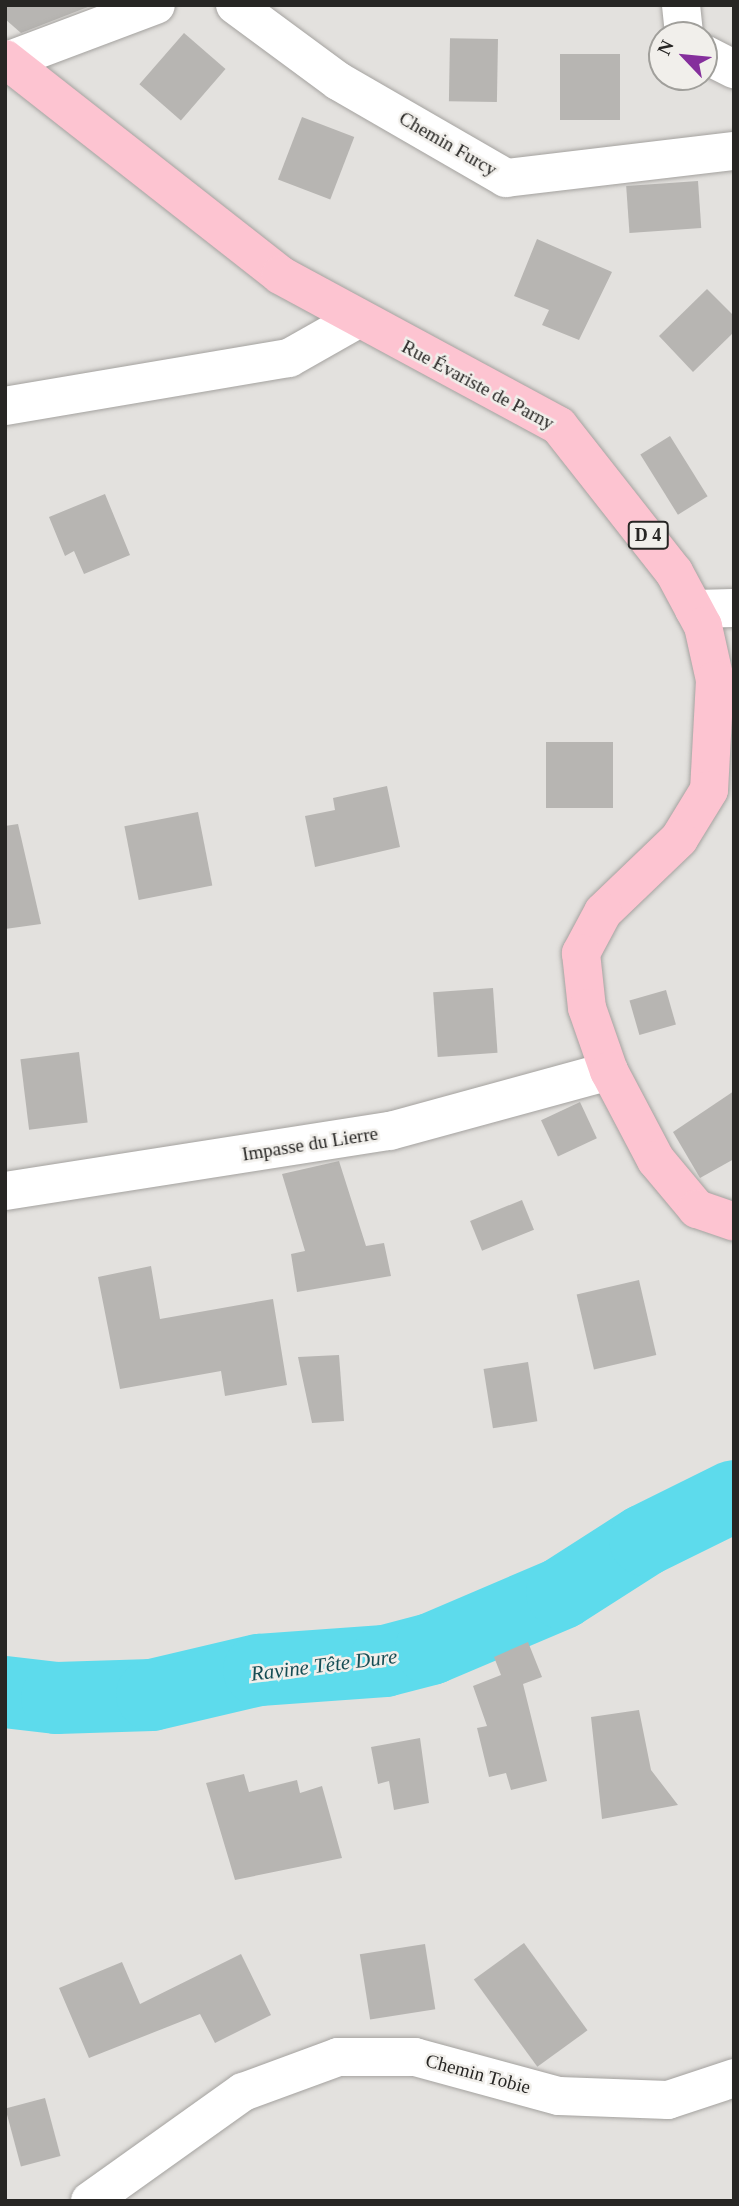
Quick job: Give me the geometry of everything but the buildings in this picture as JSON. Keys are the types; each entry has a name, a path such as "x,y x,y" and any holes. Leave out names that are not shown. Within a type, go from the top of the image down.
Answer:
{"main road":[{"name":"Rue Évariste de Parny","path":"6,60 281,275 559,426 642,527 694,609 715,680 709,790 679,839 603,912 581,953 587,1007 609,1071 656,1160 697,1209 734,1222"}],"street":[{"path":"6,60 156,5"},
{"name":"Chemin Furcy","path":"235,5 338,81 506,178 734,151"},
{"path":"718,61 734,69"},
{"path":"5,406 289,358 358,319"},
{"path":"694,609 734,608"},
{"name":"Impasse du Lierre","path":"5,1191 390,1131 609,1071"},
{"name":"Chemin Tobie","path":"90,2201 243,2092 338,2057 415,2057 559,2096 668,2100 734,2078"}],"waterway":[{"name":"Ravine Tête Dure","path":"5,1692 57,1698 152,1695 259,1670 385,1661 431,1649 562,1593 645,1540 734,1496"}]}
